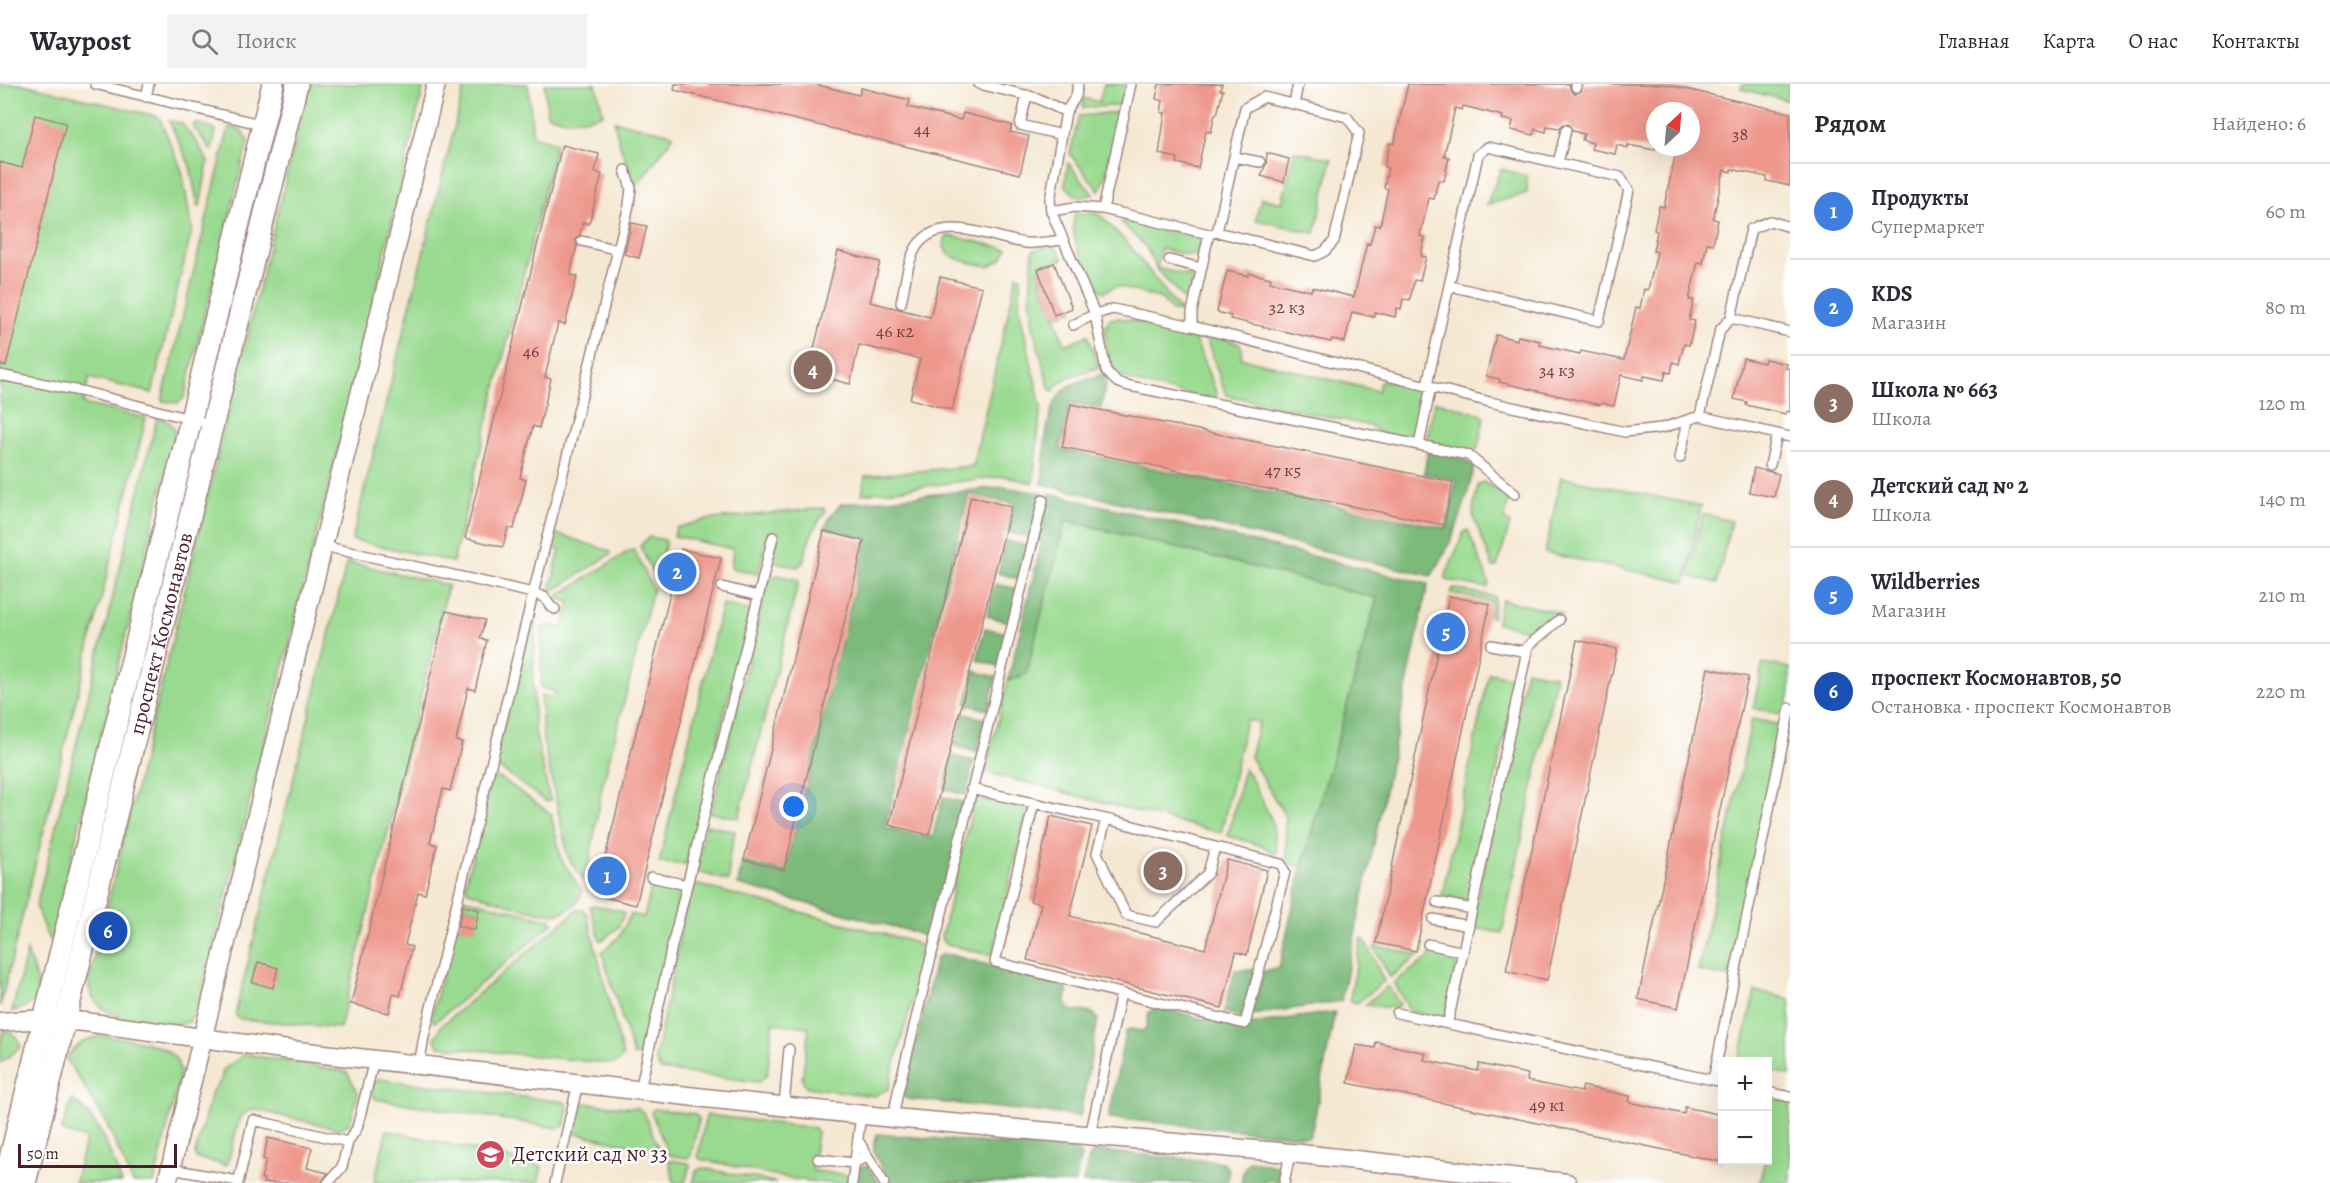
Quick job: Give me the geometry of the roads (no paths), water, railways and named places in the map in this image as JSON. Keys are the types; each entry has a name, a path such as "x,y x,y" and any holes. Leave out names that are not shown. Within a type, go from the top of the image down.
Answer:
{"street":[{"name":"проспект Космонавтов","path":"3,1183 273,84"},
{"name":"проспект Космонавтов","path":"25,1183 297,84"},
{"path":"169,1176 436,84"},
{"path":"0,1022 44,1019 66,1021 419,1066 861,1115 1290,1154 1567,1183"}],"lane":[{"path":"94,84 263,125"},
{"path":"146,97 149,84"},
{"path":"980,84 1027,95 1066,112"},
{"path":"1078,84 1076,96 1066,112 1050,200 1051,211 1095,314 1106,371 1117,382 1468,455 1515,494"},
{"path":"1103,209 1131,84"},
{"path":"1294,104 1298,84"},
{"path":"1027,95 1020,125 1062,135"},
{"path":"1051,211 1075,207 1103,209 1213,233 1315,256 1325,251 1334,241 1359,134 1347,117 1264,97 1245,108 1234,157 1213,233 1201,268 1192,312 1192,326"},
{"path":"1558,163 1566,130"},
{"path":"1419,445 1451,272 1478,154 1488,147 1620,177 1629,190 1599,321 1450,286"},
{"path":"1234,157 1260,162"},
{"path":"419,1066 424,1036 631,195 625,170"},
{"path":"1700,416 1720,330 1731,318 1751,229 1770,221 1790,226"},
{"path":"901,303 912,256 918,244 933,233 950,227 1025,243 1063,240"},
{"path":"582,241 618,250"},
{"path":"1169,260 1201,268"},
{"path":"1073,325 1095,314 1113,309 1192,326 1490,402 1625,432 1662,428 1700,416 1790,437"},
{"path":"1731,318 1790,332"},
{"path":"0,375 85,392 213,425"},
{"path":"1680,458 1688,420"},
{"path":"1770,465 1777,434"},
{"path":"893,1118 1043,500"},
{"path":"640,1090 687,885 773,537"},
{"path":"323,546 533,592 544,597 555,609"},
{"path":"722,587 758,596"},
{"path":"1449,1022 1528,646 1559,620"},
{"path":"1491,645 1527,652"},
{"path":"1723,1057 1790,708"},
{"path":"972,789 1034,803 1106,820 1281,864 1285,872 1245,1024 995,962 1034,803"},
{"path":"1106,820 1097,853 1126,915 1156,922 1208,873 1215,847"},
{"path":"651,877 687,885"},
{"path":"1437,902 1472,909"},
{"path":"1433,919 1469,926"},
{"path":"1428,944 1463,952"},
{"path":"1090,1136 1121,993"},
{"path":"1397,1013 1449,1022 1718,1081"},
{"path":"784,1105 789,1049"},
{"path":"328,1183 342,1167 348,1142 357,1128 374,1060"},
{"path":"555,1183 578,1083"},
{"path":"1772,1093 1790,1097"},
{"path":"852,1183 861,1115"},
{"path":"169,1176 238,1182 253,1120 348,1142"},
{"path":"858,1140 884,1183"},
{"path":"1284,1183 1290,1154"},
{"path":"818,1159 853,1163 867,1157"}],"place":[{"name":"Детский сад № 2","path":"813,370"},
{"name":"KDS","path":"677,572"},
{"name":"Wildberries","path":"1446,632"},
{"name":"Школа № 663","path":"1163,871"},
{"name":"Продукты","path":"607,876"},
{"name":"проспект Космонавтов, 50","path":"108,931"},
{"name":"Детский сад № 33","path":"491,1154"}]}
